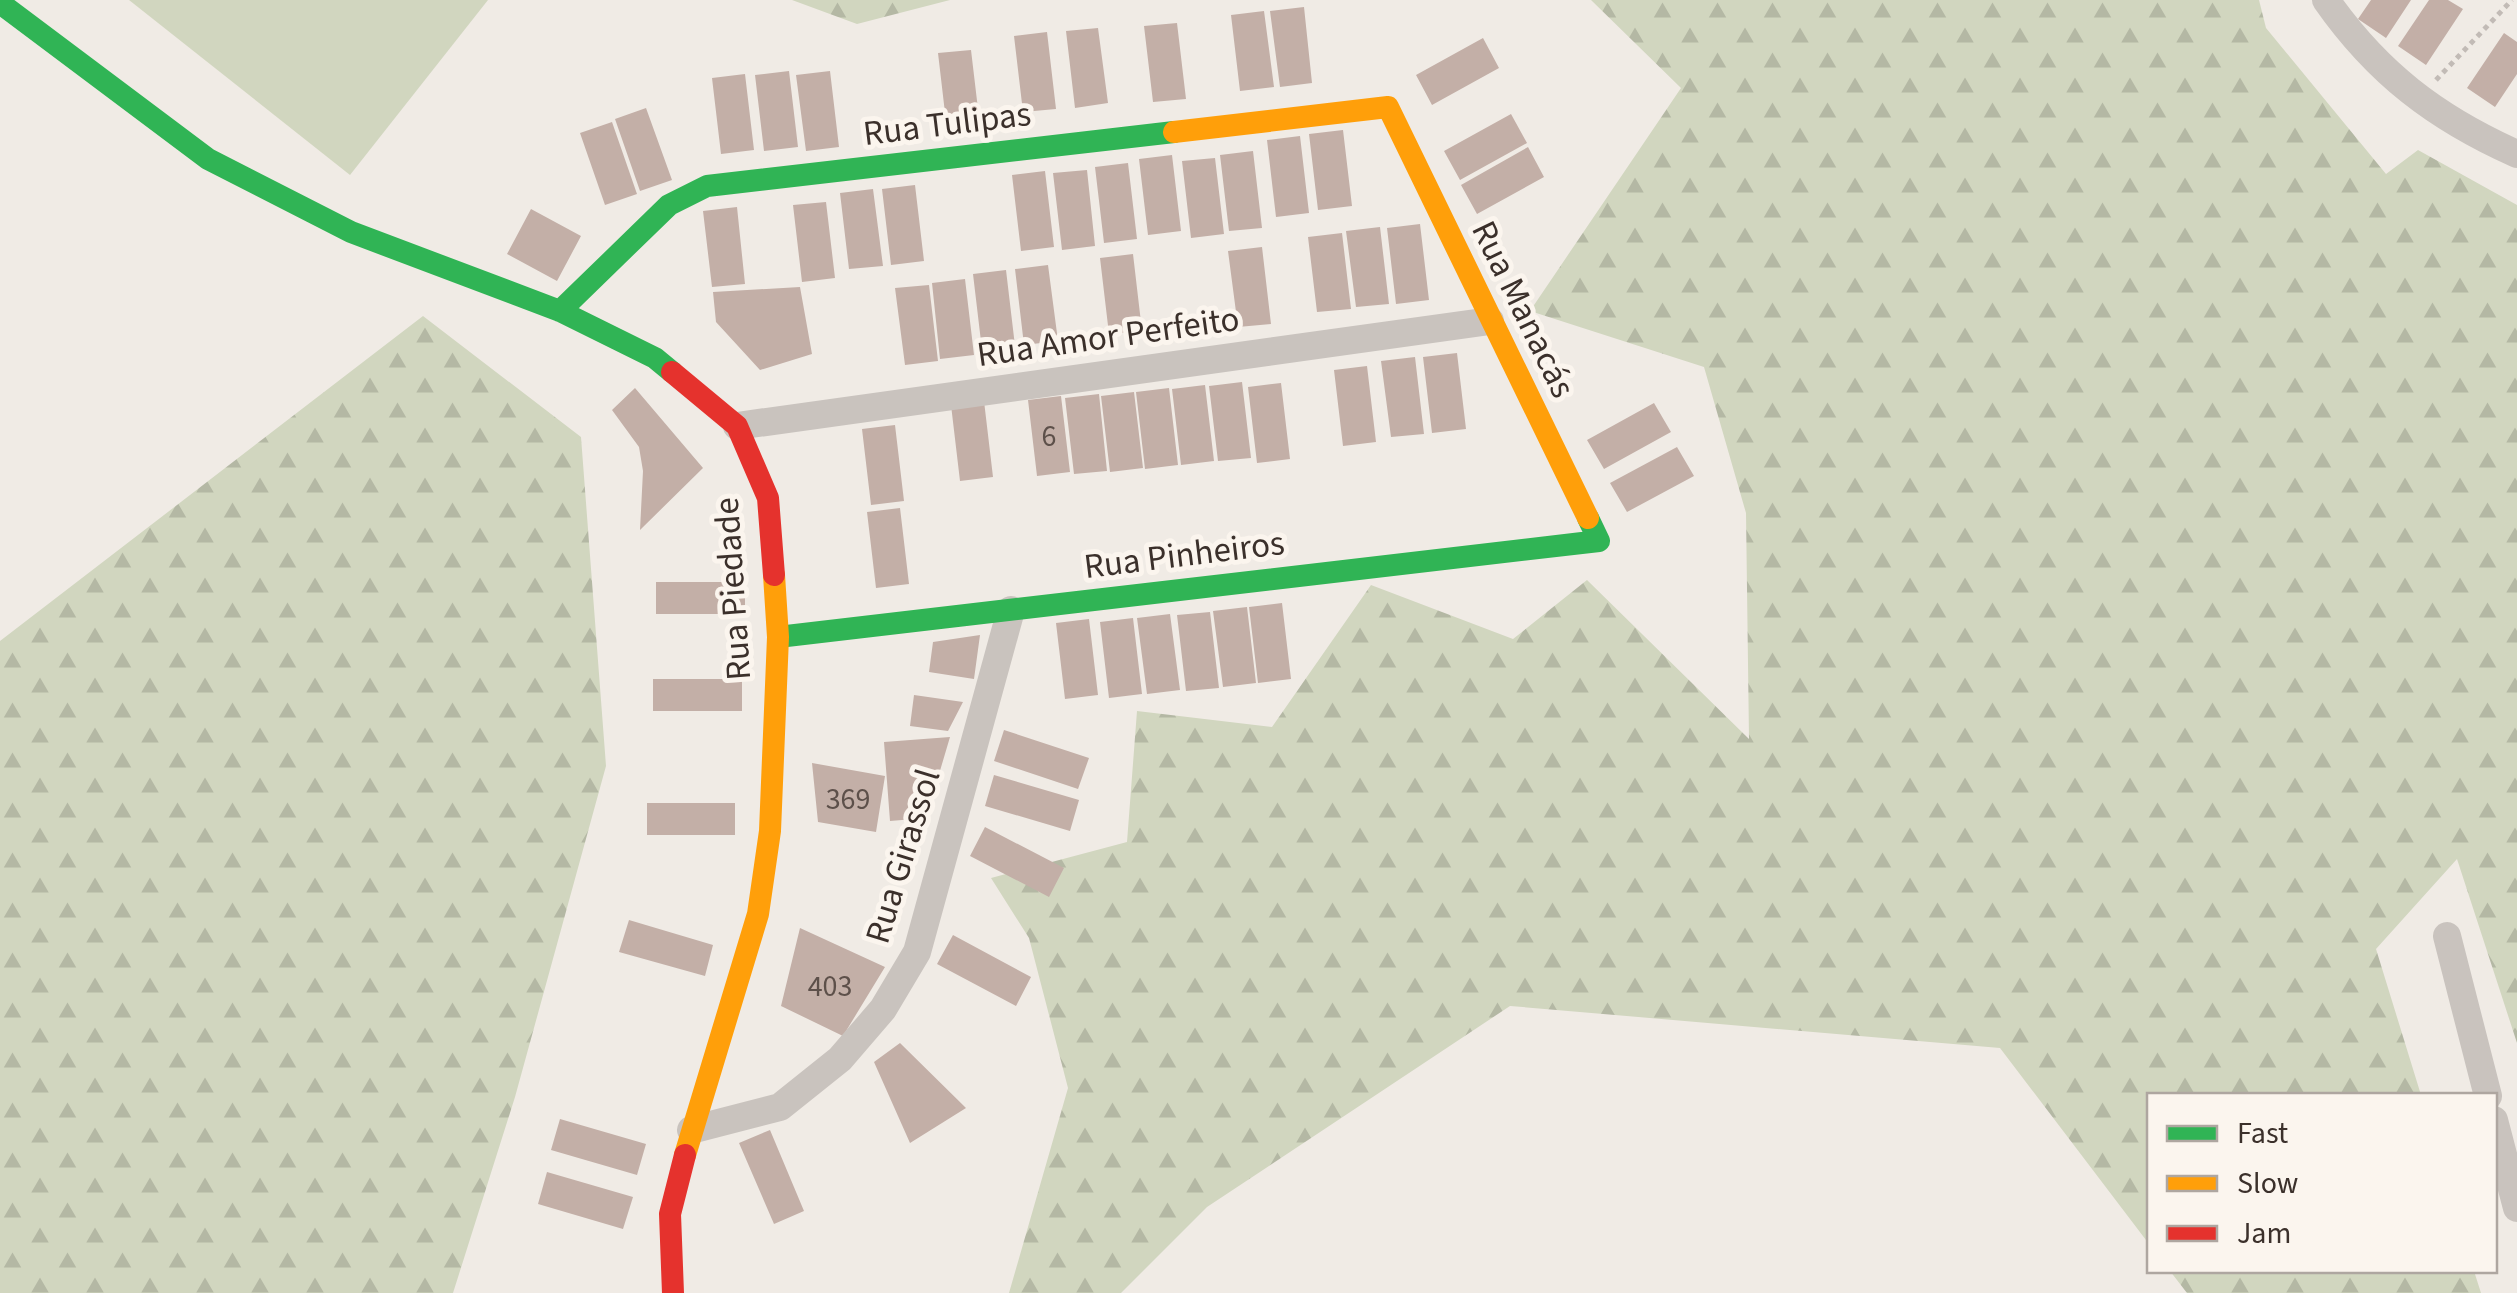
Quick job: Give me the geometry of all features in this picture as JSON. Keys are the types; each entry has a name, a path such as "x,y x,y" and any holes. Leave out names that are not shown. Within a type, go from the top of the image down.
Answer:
{"street":[{"path":"2326,0 2348,33 2417,100 2517,154"},
{"name":"Rua Piedade","path":"0,3 208,159 352,232 560,311 654,358 736,426 768,498 778,637 770,831 758,914 670,1214 673,1293"},
{"name":"Rua Tulipas","path":"560,311 669,205 707,186 1388,106"},
{"name":"Rua Manacás","path":"1388,106 1599,541"},
{"name":"Rua Amor Perfeito","path":"736,426 1490,321"},
{"name":"Rua Pinheiros","path":"778,637 1599,541"},
{"name":"Rua Girassol","path":"692,1130 780,1107 840,1059 884,1009 916,952 1011,610"},
{"path":"2447,936 2487,1093"},
{"path":"2497,1131 2517,1208"}],"path":[{"path":"2417,100 2512,0"}],"green space":[{"path":"129,0 488,0 350,175"},
{"path":"792,0 950,0 857,24"},
{"path":"1591,0 2259,0 2266,28 2386,174 2418,150 2517,205 2517,1043 2457,859 2376,949 2420,1093 2147,1093 2147,1241 2000,1048 1510,1006 1207,1207 1121,1293 1009,1293 1068,1088 1029,938 991,878 1127,842 1137,711 1272,727 1371,585 1513,639 1587,580 1749,739 1746,513 1704,367 1530,311 1681,88"},
{"path":"423,316 581,437 606,766 515,1097 453,1293 0,1293 0,641"},
{"path":"2172,1273 2475,1273 2481,1293 2187,1293"}],"building":[{"path":"2371,0 2411,0 2386,38 2358,19"},
{"path":"2429,0 2448,0 2463,9 2426,65 2398,46"},
{"path":"1304,7 1312,83 1280,87 1270,11"},
{"path":"1264,11 1274,87 1240,91 1231,15"},
{"path":"1177,23 1186,99 1153,102 1144,26"},
{"path":"1098,28 1108,103 1075,108 1066,31"},
{"path":"1047,32 1056,109 1023,112 1014,36"},
{"path":"2504,33 2517,42 2517,74 2495,107 2467,88"},
{"path":"1483,38 1499,68 1432,105 1416,75"},
{"path":"971,50 980,126 947,130 938,53"},
{"path":"789,71 798,147 764,151 755,75"},
{"path":"830,71 839,147 806,151 796,75"},
{"path":"745,74 754,150 721,154 712,78"},
{"path":"646,108 672,180 640,191 615,119"},
{"path":"1511,114 1527,143 1460,180 1444,151"},
{"path":"612,122 637,194 605,205 580,133"},
{"path":"1343,130 1352,206 1318,210 1309,134"},
{"path":"1300,136 1309,213 1276,217 1267,140"},
{"path":"1528,147 1544,177 1477,214 1461,185"},
{"path":"1253,151 1262,228 1229,231 1220,155"},
{"path":"1172,155 1181,231 1148,235 1139,159"},
{"path":"1215,158 1224,234 1191,238 1182,161"},
{"path":"1128,163 1137,239 1104,243 1095,167"},
{"path":"1087,170 1095,246 1062,250 1053,173"},
{"path":"1045,171 1054,247 1021,251 1012,175"},
{"path":"915,185 924,261 891,265 882,189"},
{"path":"873,189 883,266 849,269 840,193"},
{"path":"826,202 835,278 802,282 793,205"},
{"path":"737,207 745,284 712,287 703,211"},
{"path":"531,209 581,236 557,281 507,254"},
{"path":"1420,224 1429,300 1396,304 1387,228"},
{"path":"1380,227 1389,304 1356,307 1346,231"},
{"path":"1342,233 1351,309 1317,312 1308,237"},
{"path":"1262,247 1271,324 1238,327 1228,251"},
{"path":"1133,254 1142,331 1109,334 1100,258"},
{"path":"1048,265 1058,341 1024,345 1015,269"},
{"path":"1006,270 1015,346 982,350 973,274"},
{"path":"965,279 974,355 940,359 932,283"},
{"path":"929,285 938,361 905,365 895,288"},
{"path":"800,287 812,354 760,370 716,322 713,292"},
{"path":"1457,353 1466,429 1432,433 1423,357"},
{"path":"1415,357 1424,434 1391,437 1381,361"},
{"path":"1367,366 1376,442 1343,446 1334,370"},
{"path":"1242,382 1251,458 1218,461 1209,386"},
{"path":"1281,383 1290,459 1257,463 1248,387"},
{"path":"1205,385 1214,461 1181,465 1172,389"},
{"path":"635,388 703,468 640,530 643,471 639,447 612,410"},
{"path":"1169,388 1178,465 1145,469 1136,392"},
{"path":"1134,392 1143,468 1110,472 1101,396"},
{"path":"1099,394 1107,471 1074,474 1065,398"},
{"path":"1061,396 1070,472 1037,476 1028,400"},
{"path":"984,401 993,477 960,481 951,405"},
{"path":"1654,403 1671,432 1604,469 1587,440"},
{"path":"895,425 904,501 871,505 862,429"},
{"path":"1677,447 1694,476 1627,512 1610,483"},
{"path":"900,508 909,584 876,588 867,512"},
{"path":"656,582 745,582 745,614 656,614"},
{"path":"1282,603 1291,679 1258,683 1249,607"},
{"path":"1247,607 1256,683 1223,687 1213,611"},
{"path":"1210,612 1219,688 1186,691 1177,615"},
{"path":"1170,614 1180,690 1147,694 1137,618"},
{"path":"1133,618 1142,694 1109,698 1100,622"},
{"path":"1089,619 1098,695 1065,699 1056,623"},
{"path":"980,635 974,679 929,672 933,642"},
{"path":"653,679 742,679 742,711 653,711"},
{"path":"914,695 963,702 948,731 910,726"},
{"path":"1004,730 1089,758 1078,789 994,761"},
{"path":"950,737 926,818 890,821 884,742"},
{"path":"812,763 885,776 876,832 818,822"},
{"path":"994,775 1079,800 1070,831 985,806"},
{"path":"647,803 735,803 735,835 647,835"},
{"path":"985,827 1064,868 1049,897 970,856"},
{"path":"629,920 713,945 705,976 619,952"},
{"path":"800,928 885,967 843,1036 781,1006"},
{"path":"953,935 1031,977 1016,1006 937,964"},
{"path":"900,1043 966,1108 910,1143 874,1062"},
{"path":"560,1119 646,1144 637,1175 551,1150"},
{"path":"770,1130 804,1211 774,1224 739,1143"},
{"path":"547,1172 633,1197 623,1229 538,1204"}],"traffic: fast":[{"path":"0,3 208,159 351,232 560,311 655,358 672,372"},
{"path":"560,311 669,205 707,186 1174,132"},
{"path":"778,637 1599,541 1588,518"}],"traffic: slow":[{"path":"1174,132 1388,107 1588,518"},
{"path":"685,1155 758,914 770,831 778,637 774,575"}],"traffic: jam":[{"path":"672,372 737,426 768,498 774,575"},
{"path":"673,1293 670,1214 685,1155"}]}
